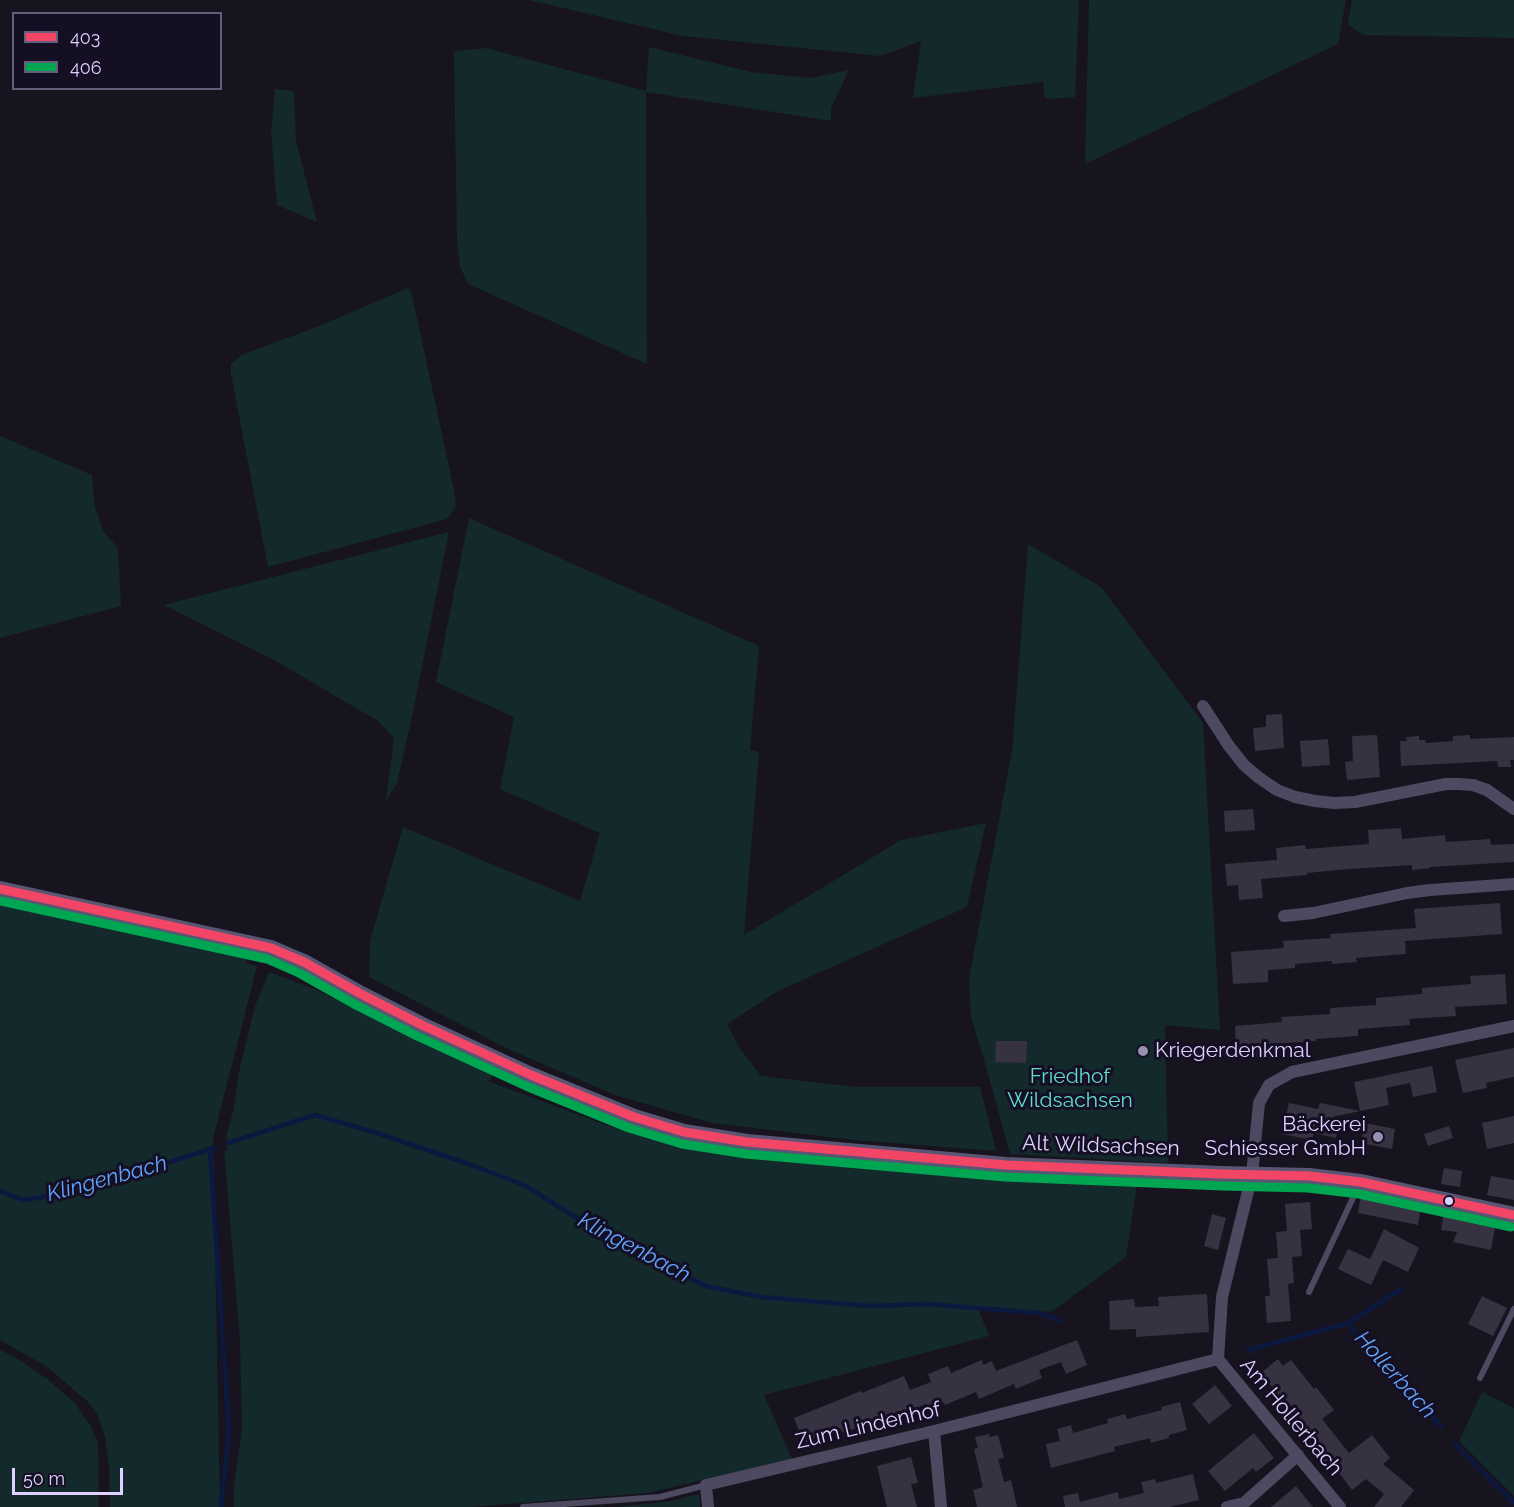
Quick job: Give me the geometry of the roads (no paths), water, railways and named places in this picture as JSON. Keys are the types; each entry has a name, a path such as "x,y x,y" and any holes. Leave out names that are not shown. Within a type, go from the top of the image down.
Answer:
{"main road":[{"name":"Alt Wildsachsen","path":"0,889 271,948 304,962 422,1025 531,1075 634,1117 684,1132 747,1142 1006,1165 1309,1176 1361,1182 1514,1215"}],"street":[{"path":"1203,706 1228,746 1244,765 1277,790 1295,797 1334,804 1446,784 1458,784 1473,785 1487,790 1514,809"},
{"path":"1284,916 1313,913 1407,893 1514,884"},
{"name":"Am Hollerbach","path":"1340,1507 1218,1359 1222,1298 1252,1175 1259,1103 1269,1085 1292,1072 1514,1026"},
{"name":"Zum Lindenhof","path":"706,1485 934,1431 1218,1359"},
{"path":"934,1431 940,1507"},
{"path":"1227,1507 1244,1503 1298,1455"},
{"path":"706,1485 708,1507"}],"lane":[{"path":"1309,1292 1361,1182"},
{"path":"1480,1378 1514,1309"},
{"name":"Zum Lindenhof","path":"523,1507 660,1497 706,1485"}],"waterway":[{"name":"Klingenbach","path":"228,1143 315,1115 377,1133 524,1185 612,1240 706,1286 761,1297 870,1306 927,1304 1039,1313 1060,1321"},
{"name":"Klingenbach","path":"0,1191 23,1200 75,1192 214,1148"},
{"path":"210,1149 229,1432 221,1507"},
{"name":"Klingenbach","path":"1248,1350 1348,1323 1401,1289"},
{"name":"Hollerbach","path":"1348,1323 1379,1365 1442,1427"},
{"name":"Hollerbach","path":"1455,1444 1514,1503"}],"place":[{"name":"Kriegerdenkmal","path":"1143,1051"},
{"name":"Bäckerei Schiesser GmbH","path":"1378,1137"}],"park label":[{"name":"Friedhof Wildsachsen","path":"1070,1089"}]}
